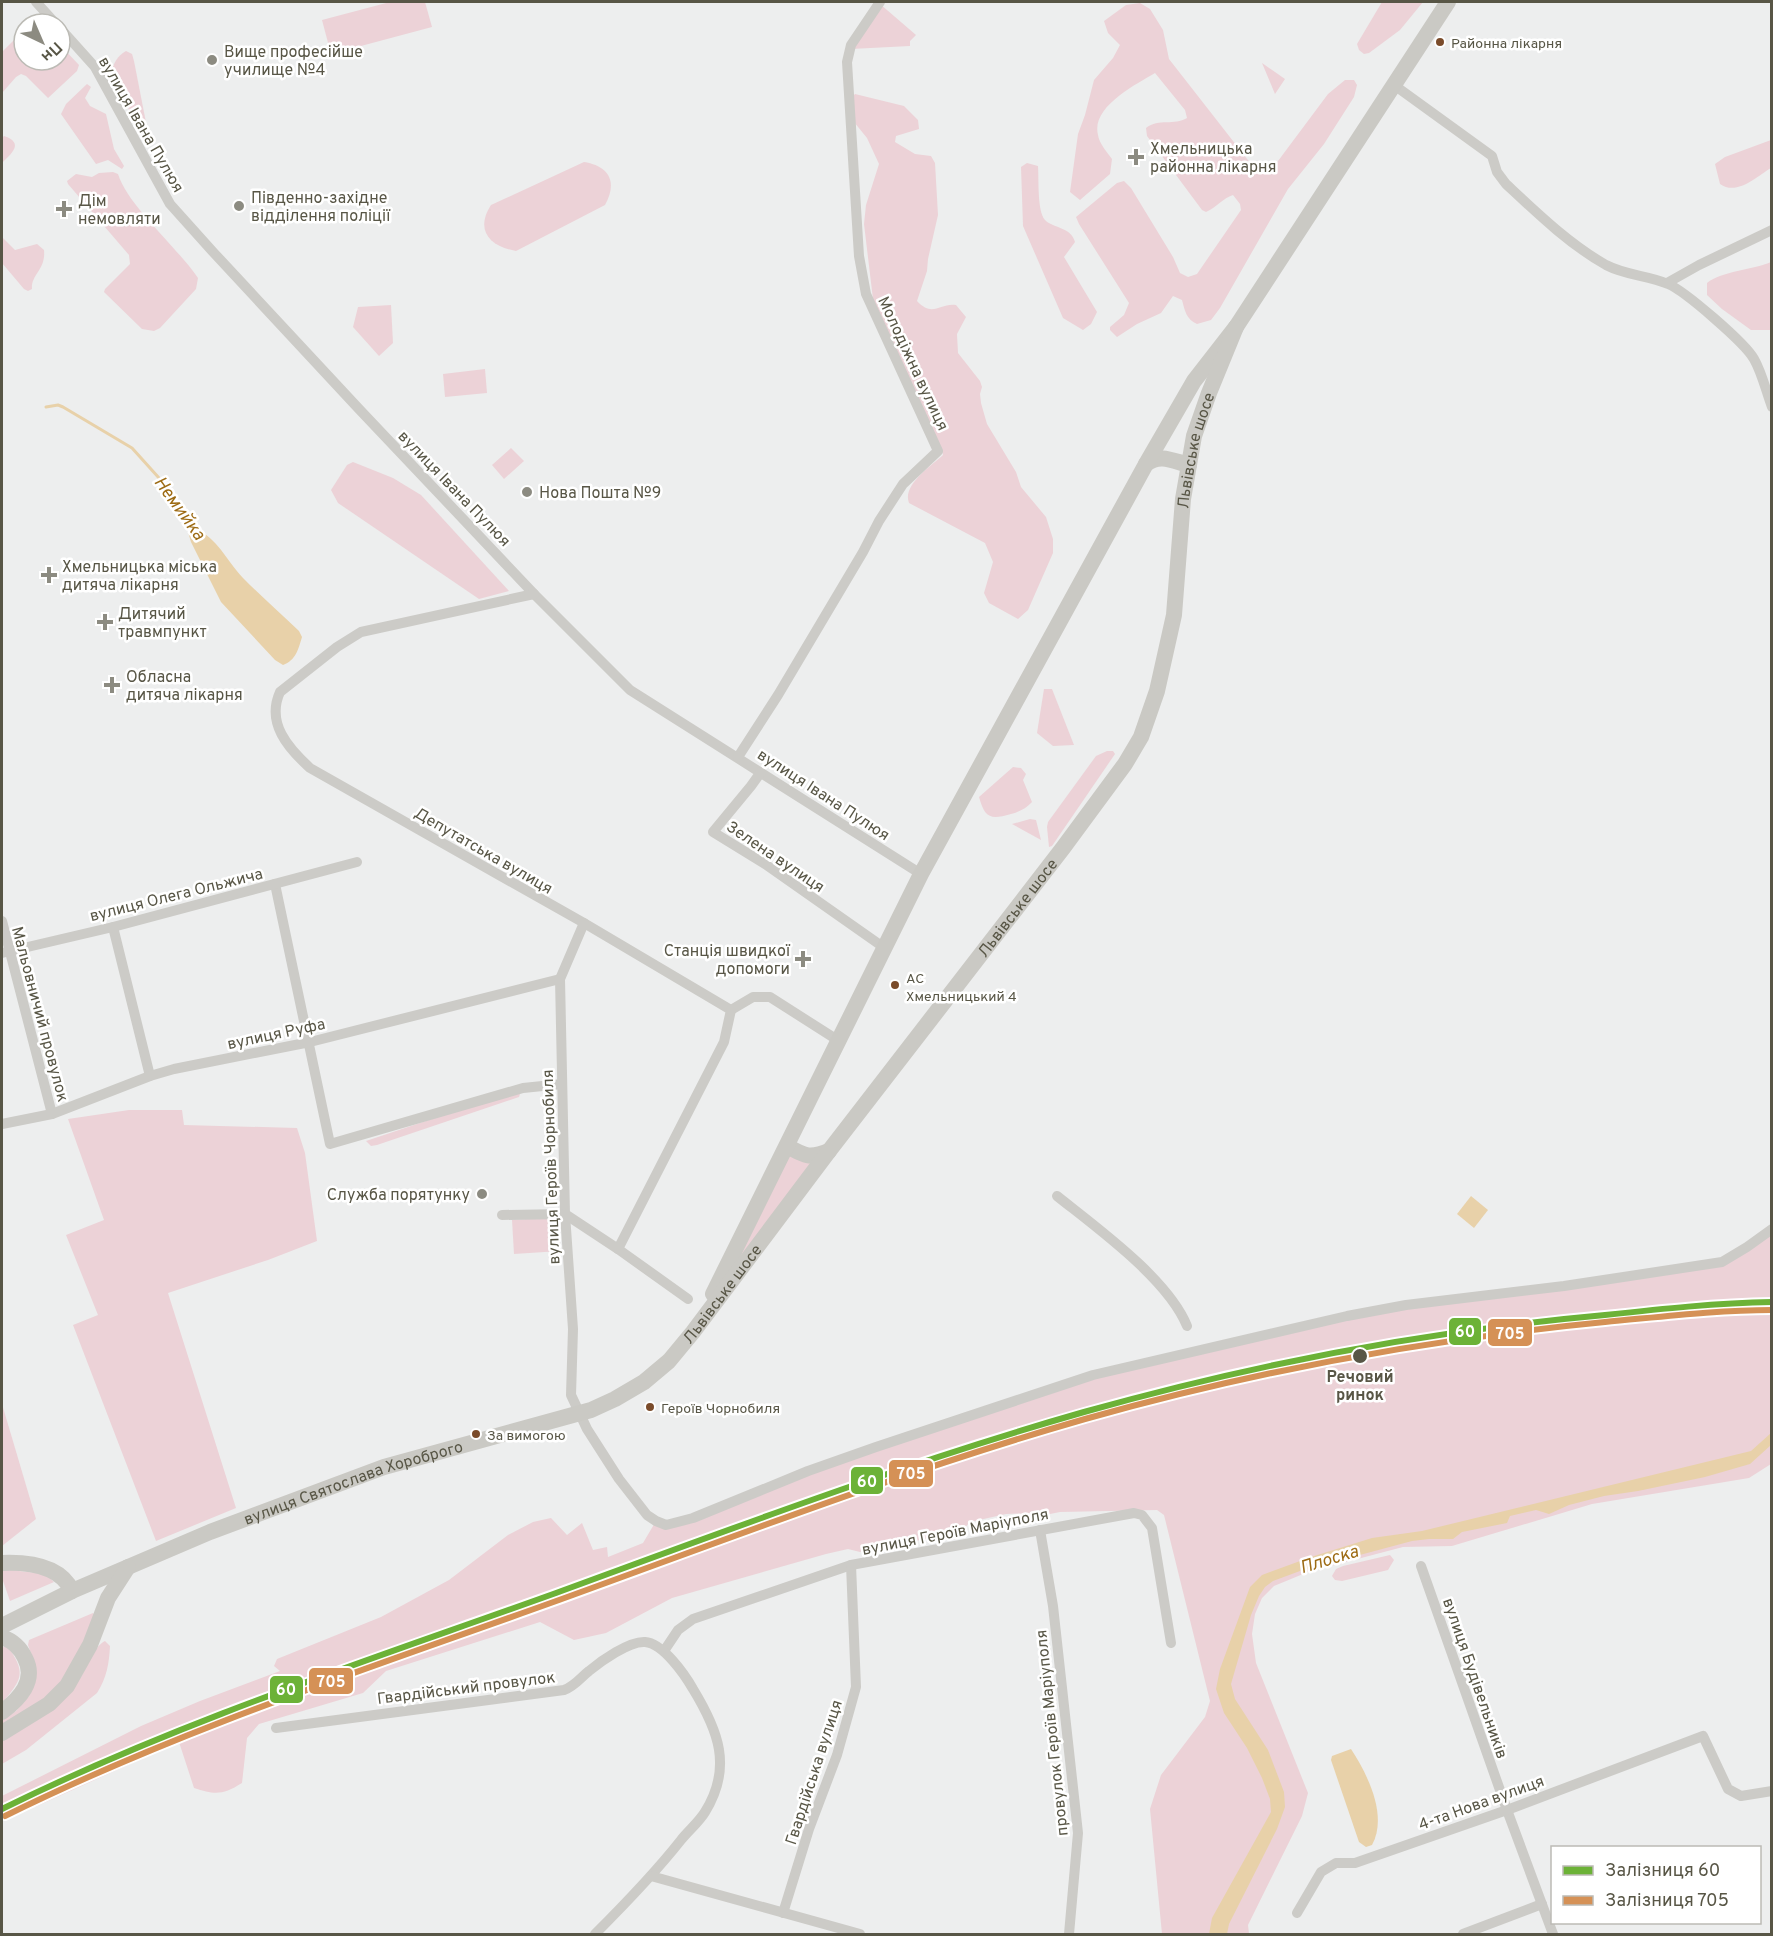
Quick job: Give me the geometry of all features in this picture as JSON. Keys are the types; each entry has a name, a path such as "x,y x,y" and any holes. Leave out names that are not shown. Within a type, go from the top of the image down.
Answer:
{"main road":[{"name":"Львівське шосе","path":"693,1332 886,949 921,874 1146,464 1194,381 1236,327 1448,2"},
{"name":"Львівське шосе","path":"693,1332 1063,849 1125,764 1141,736 1157,691 1174,615 1183,499 1194,436 1236,327"},
{"path":"1146,464 1159,458 1188,465"},
{"path":"787,1146 812,1157 830,1151"},
{"name":"вулиця Святослава Хороброго","path":"2,1626 129,1566 210,1532 384,1467 591,1410 644,1382 669,1361 693,1332"},
{"path":"2,1563 48,1568 67,1580 72,1592"},
{"path":"2,1733 49,1704 67,1686 90,1645 108,1598 129,1566"},
{"path":"2,1637 19,1647 27,1660 29,1676 27,1686 2,1712"}],"street":[{"name":"Молодіжна вулиця","path":"738,757 784,685 879,521 903,484 938,451 866,294 859,256 847,62 851,45 880,2"},
{"name":"вулиця Івана Пулюя","path":"72,41 95,67 170,204 336,385 534,594 630,690 921,874"},
{"path":"1394,85 1492,156 1497,172 1506,184 1585,252 1609,266 1632,275 1667,283 1683,292 1747,350 1754,360 1772,407"},
{"path":"1667,283 1772,230"},
{"name":"Депутатська вулиця","path":"534,594 361,632 337,647 280,692 275,703 277,725 284,740 310,768 584,923 731,1010"},
{"name":"Зелена вулиця","path":"761,772 713,832 765,864 886,949"},
{"name":"вулиця Олега Ольжича","path":"5,952 113,927 357,861"},
{"path":"275,884 330,1144 523,1088 562,1084"},
{"name":"Мальовничий провулок","path":"2,921 5,952 52,1114"},
{"name":"вулиця Героїв Чорнобиля","path":"584,923 560,979 565,1214 573,1329 571,1395 600,1452 633,1497 647,1515 666,1524 693,1518 847,1457 1093,1375 1395,1307 1564,1286 1722,1262 1748,1247 1772,1229"},
{"path":"113,927 150,1076"},
{"name":"вулиця Руфа","path":"2,1124 52,1114 150,1076 310,1042 560,979"},
{"path":"618,1249 724,1042 731,1010 753,997 770,997 839,1041"},
{"path":"1057,1196 1109,1238 1161,1286 1187,1326"},
{"path":"502,1215 565,1214 688,1299"},
{"name":"вулиця Героїв Маріуполя","path":"664,1651 678,1630 693,1619 851,1565 1134,1513 1142,1515 1152,1528 1170,1643"},
{"name":"провулок Героїв Маріуполя","path":"1040,1530 1053,1606 1078,1833 1069,1935"},
{"name":"Гвардійська вулиця","path":"783,1913 809,1829 837,1755 856,1687 851,1565"},
{"name":"вулиця Будівельників","path":"1421,1566 1553,1935"},
{"name":"Гвардійський провулок","path":"276,1728 564,1690 575,1685 598,1664 622,1649 646,1642 664,1651"},
{"path":"596,1935 704,1814 716,1792 720,1773 719,1744 712,1724 690,1683 664,1651"},
{"name":"4-та Нова вулиця","path":"1297,1913 1322,1872 1336,1863 1355,1863 1695,1738 1703,1736 1728,1789 1741,1796 1772,1791"},
{"path":"651,1876 860,1935"},
{"path":"1463,1935 1542,1904"}],"shaded area":[{"path":"390,2 425,2 432,27 331,54 322,20"},
{"path":"1382,2 1423,2 1400,30 1369,53 1364,54 1359,50 1357,44"},
{"path":"1140,3 1150,9 1163,30 1169,59 1258,173 1269,173 1328,94 1345,80 1354,80 1357,85 1354,97 1324,144 1288,189 1211,320 1197,324 1193,322 1186,314 1182,300 1173,296 1161,313 1137,324 1117,337 1110,327 1124,315 1129,303 1076,217 1117,183 1124,181 1131,188 1173,257 1180,273 1188,277 1197,274 1241,210 1240,204 1233,195 1206,212 1202,210 1147,136 1146,128 1151,125 1177,122 1187,118 1185,110 1155,73 1116,98 1101,115 1098,135 1112,159 1110,174 1080,200 1070,192 1078,134 1094,80 1113,58 1120,45 1108,33 1104,21 1126,5"},
{"path":"880,4 916,35 910,41 910,46 851,49"},
{"path":"12,42 12,72 72,72 72,58 79,65 77,71 48,98 26,76 21,74 2,93 2,52"},
{"path":"126,51 132,54 134,61 150,143 146,145 111,72 116,60"},
{"path":"1262,63 1285,79 1275,94"},
{"path":"87,84 91,87 85,98 90,106 106,114 114,149 124,166 122,169 108,160 96,164 61,114 66,104"},
{"path":"855,94 904,106 918,120 919,129 896,136 895,142 915,154 931,156 935,163 938,215 927,271 917,301 927,309 956,305 966,317 957,334 958,353 980,381 981,403 987,424 1016,472 1021,487 1046,517 1053,539 1053,553 1028,610 1018,619 989,603 984,593 993,562 985,543 909,503 908,496 914,483 943,455 873,299 864,224 866,205 879,164 867,138 854,122 849,100"},
{"path":"4,136 15,145 2,163 2,138"},
{"path":"1771,140 1771,168 1740,187 1726,187 1720,184 1715,164 1725,157"},
{"path":"584,162 600,167 609,176 611,189 605,205 516,251 498,245 487,236 484,222 491,205"},
{"path":"1027,163 1038,166 1042,216 1048,223 1070,233 1075,242 1064,257 1097,312 1091,324 1083,330 1063,318 1023,226 1021,167"},
{"path":"99,173 118,174 123,186 142,213 198,278 196,289 160,328 154,331 142,329 104,292 130,264 129,255 67,181 76,174 92,177"},
{"path":"2,237 15,250 37,244 44,250 43,262 34,279 32,289 28,291 24,289 2,263"},
{"path":"1771,262 1771,330 1751,330 1707,295 1707,283 1713,279"},
{"path":"391,305 393,343 379,356 353,327 358,307"},
{"path":"485,369 487,393 445,397 443,374"},
{"path":"511,448 524,461 504,479 492,465"},
{"path":"353,462 393,478 421,495 509,591 479,599 338,503 331,490 347,465"},
{"path":"1044,689 1052,689 1074,745 1053,746 1037,733"},
{"path":"1113,751 1115,754 1052,846 1049,847 1048,822 1096,756"},
{"path":"1013,767 1021,768 1026,774 1023,780 1032,802 1014,813 998,817 989,816 979,797"},
{"path":"1030,819 1036,820 1041,840 1012,824"},
{"path":"520,1094 519,1097 377,1145 371,1146 366,1141 483,1102"},
{"path":"129,1110 182,1110 184,1125 297,1128 305,1153 317,1241 168,1293 236,1508 156,1541 73,1325 98,1315 66,1235 104,1220 68,1119"},
{"path":"787,1146 820,1155 693,1332"},
{"path":"558,1217 560,1251 514,1254 512,1220"},
{"path":"1771,1229 1771,1464 1749,1478 1592,1504 1452,1546 1403,1547 1308,1572 1274,1586 1262,1598 1255,1614 1252,1634 1256,1663 1308,1793 1302,1816 1248,1925 1249,1934 1162,1934 1150,1809 1161,1775 1205,1717 1210,1701 1164,1515 1157,1510 1060,1512 1040,1516 1033,1513 1006,1514 970,1522 961,1532 860,1552 848,1549 672,1598 606,1633 574,1640 540,1622 386,1671 363,1693 259,1724 247,1738 242,1783 224,1792 213,1793 194,1788 179,1742 35,1807 32,1800 2,1816 2,1796 141,1726 280,1671 274,1666 277,1659 381,1617 449,1580 508,1535 533,1522 551,1518 567,1535 582,1523 593,1550 607,1547 608,1557 643,1543 656,1521 666,1524 808,1471 1093,1375 1347,1316 1722,1262"},
{"path":"2,1404 36,1519 2,1546"},
{"path":"1390,1555 1394,1560 1388,1570 1342,1581 1335,1580 1332,1576 1336,1569 1343,1566"},
{"path":"2,1569 45,1574 54,1582 10,1601 2,1578"},
{"path":"93,1613 95,1616 68,1675 48,1697 2,1724 2,1720 16,1711 29,1696 33,1659 28,1645 29,1640"},
{"path":"105,1641 110,1646 108,1665 97,1693 26,1750 2,1764 2,1739 64,1696 79,1680 94,1653"},
{"path":"7,1645 17,1662 19,1675 18,1681 2,1703 2,1648"}],"water":[{"path":"194,528 216,543 243,578 299,631 302,637 296,654 287,663 283,665 275,660 221,602 191,542 188,532"},
{"path":"1471,1196 1488,1210 1474,1228 1457,1214"},
{"name":"Плоска","path":"1771,1433 1771,1445 1750,1464 1705,1477 1604,1496 1569,1505 1549,1514 1536,1510 1510,1516 1507,1523 1462,1532 1453,1539 1412,1541 1300,1571 1273,1581 1265,1587 1251,1615 1231,1684 1235,1699 1268,1750 1284,1792 1285,1807 1277,1829 1229,1924 1227,1934 1209,1934 1212,1918 1271,1812 1270,1799 1262,1778 1247,1748 1224,1713 1216,1689 1220,1669 1250,1587 1262,1575 1372,1538 1422,1531 1751,1451"},
{"path":"1351,1749 1364,1771 1377,1809 1376,1834 1372,1845 1366,1847 1359,1842 1331,1760 1332,1756"}],"waterway":[{"name":"Немийка","path":"46,407 58,405 63,407 132,448 168,488 195,530"}],"rail line":[{"name":"60","path":"2,1809 69,1777 276,1693 819,1498 951,1453 1084,1412 1277,1364 1407,1340 1539,1322 1688,1307 1772,1302"},
{"name":"705","path":"5,1816 140,1755 279,1700 886,1482 1085,1419 1213,1386 1408,1348 1605,1322 1709,1312 1772,1310"}],"place":[{"name":"Районна лікарня","path":"1440,42"},
{"name":"Вище професійше училище №4","path":"212,60"},
{"name":"Хмельницька районна лікарня","path":"1136,157"},
{"name":"Південно-західне відділення поліції","path":"239,206"},
{"name":"Дім немовляти","path":"64,209"},
{"name":"Нова Пошта №9","path":"527,492"},
{"name":"Хмельницька міська дитяча лікарня","path":"49,575"},
{"name":"Дитячий травмпункт","path":"105,622"},
{"name":"Обласна дитяча лікарня","path":"112,685"},
{"name":"Станція швидкої допомоги","path":"803,959"},
{"name":"АС Хмельницький 4","path":"895,985"},
{"name":"Служба порятунку","path":"482,1194"},
{"name":"Речовий ринок","path":"1360,1356"},
{"name":"Героїв Чорнобиля","path":"650,1407"},
{"name":"За вимогою","path":"476,1434"}]}
